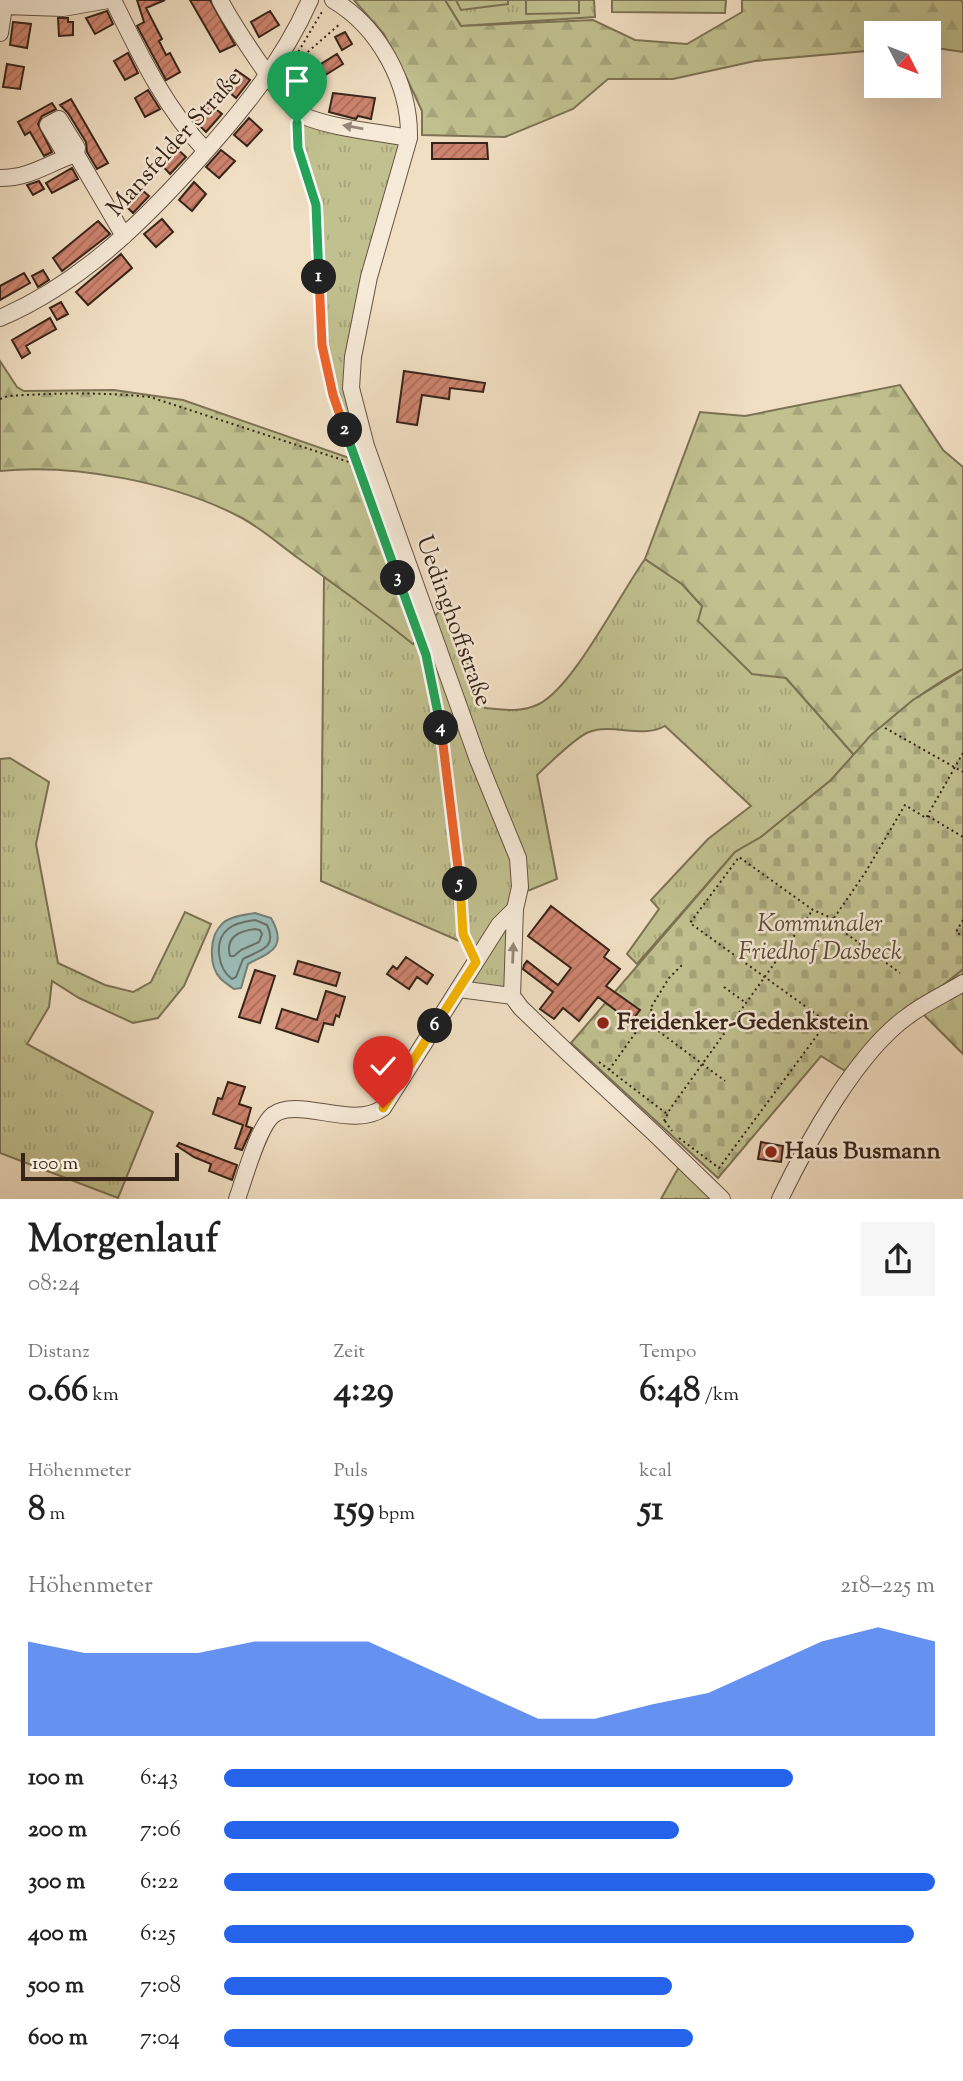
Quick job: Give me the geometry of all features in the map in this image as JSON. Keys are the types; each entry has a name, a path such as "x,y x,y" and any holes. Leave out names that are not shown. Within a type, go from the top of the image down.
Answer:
{"street":[{"path":"0,33 5,3 64,8 108,0"},
{"path":"113,0 174,113 206,152"},
{"path":"220,0 271,79 298,114 315,121 409,138"},
{"name":"Mansfelder Straße","path":"0,318 47,295 87,267 124,236 206,152 271,79 310,0"},
{"name":"Uedinghoffstraße","path":"330,0 352,13 365,24 374,37 405,98 409,119 409,138 369,277 353,357 351,388 359,423 478,760 519,858 520,887 515,909 512,996"},
{"path":"0,178 36,173 72,156 124,236"},
{"path":"237,1199 260,1134 273,1115 285,1110 361,1116 375,1114 389,1099 499,925 515,909"},
{"path":"780,1199 813,1138 871,1050 907,1016 963,983"},
{"path":"459,989 512,996 568,1054 660,1127 722,1199"}],"path":[{"path":"289,69 330,0"},
{"path":"271,79 289,69 352,13"},
{"path":"298,114 298,148 316,205 322,345 333,395 403,592"},
{"path":"0,399 8,396 61,393 150,397 357,464 374,463"},
{"path":"426,655 442,730 463,934 476,962"},
{"path":"886,728 963,772"},
{"path":"927,816 963,753"},
{"path":"834,919 905,805 963,837"},
{"path":"813,911 765,978 747,1003 702,1064 660,1127 674,1134 719,1168 827,1023 765,978 690,923 739,857 813,911 834,919 840,929 900,974"},
{"path":"963,920 956,932 963,936"},
{"path":"609,1070 641,1025 654,1012 650,1009 669,978 684,964"},
{"path":"724,987 747,1003"},
{"path":"646,1022 725,1081"},
{"path":"598,1062 667,1115"}],"green space":[{"path":"354,0 445,0 461,26 593,20 635,40 687,44 742,12 742,0 963,2 963,52 942,49 942,21 864,21 864,51 755,61 673,79 608,79 573,109 505,137 422,135 422,111 384,34"},
{"path":"445,0 594,0 595,17 461,26"},
{"path":"456,0 508,0 508,4 461,10"},
{"path":"526,0 579,0 579,13 526,14"},
{"path":"612,0 726,0 725,13 612,12"},
{"path":"297,116 402,143 354,323 364,451 358,461 325,344 317,202 296,152"},
{"path":"0,361 17,387 24,391 114,390 183,400 358,461 418,639 413,644 257,527 216,506 124,478 60,470 0,471"},
{"path":"900,385 943,450 963,467 963,669 905,707 854,755 786,678 752,674 698,621 702,606 682,584 645,559 700,412 745,416"},
{"path":"645,559 682,584 702,606 786,678 854,755 831,780 761,837 735,852 637,964 627,954 659,909 651,900 708,839 751,806 665,726 647,731 608,729 589,732 569,745 537,775 557,879 515,893 480,950 321,881 324,577 413,644 441,609 471,670 485,708 512,710 539,704 567,679"},
{"name":"Kommunaler Friedhof Dasbeck","path":"963,669 963,969 931,995 850,1074 821,1056 718,1178 571,1043 735,852 761,837 831,780 871,735 913,700"},
{"path":"10,758 49,782 36,844 58,963 105,985 133,992 151,982 185,912 211,924 184,986 158,1018 133,1023 79,998 52,981 49,1007 27,1044 153,1112 118,1198 0,1153 0,759"},
{"path":"505,929 509,933 506,984 499,992 472,984 470,978"},
{"path":"963,969 963,1054 917,1008"},
{"path":"680,1165 714,1199 661,1199"}],"water":[{"path":"255,913 271,918 276,928 277,943 269,953 248,964 241,988 234,989 223,980 214,966 212,951 215,935 226,921"}],"building":[{"path":"137,0 165,0 146,8 162,39 159,41 166,55 170,53 180,72 166,80 137,26 144,22"},
{"path":"190,0 210,0 235,45 220,52"},
{"path":"107,11 113,24 95,34 86,18"},
{"path":"270,11 279,25 259,37 251,22"},
{"path":"58,18 68,18 68,22 73,22 73,35 59,36"},
{"path":"13,22 31,24 27,48 10,45"},
{"path":"345,32 352,44 342,50 335,37"},
{"path":"128,53 138,73 125,80 114,61"},
{"path":"337,54 343,64 306,87 300,77"},
{"path":"7,64 24,67 20,89 3,87"},
{"path":"236,70 250,80 236,98 223,87"},
{"path":"148,90 160,109 145,117 135,98"},
{"path":"333,93 375,98 371,119 358,116 356,119 329,112"},
{"path":"71,99 108,163 97,169 87,152 86,142 60,105"},
{"path":"52,103 56,109 42,116 38,124 52,152 44,156 30,132 25,135 18,122"},
{"path":"208,103 222,114 206,132 194,120"},
{"path":"249,118 262,130 247,146 234,135"},
{"path":"432,143 487,143 488,159 432,159"},
{"path":"173,145 186,157 170,174 158,161"},
{"path":"221,150 235,161 219,178 206,167"},
{"path":"72,168 78,179 52,193 46,183"},
{"path":"39,181 44,189 33,195 27,185"},
{"path":"194,182 206,194 192,211 179,200"},
{"path":"136,185 149,196 133,213 121,201"},
{"path":"162,219 173,232 156,247 144,234"},
{"path":"98,221 110,234 62,271 53,258"},
{"path":"121,254 132,268 88,305 76,292"},
{"path":"43,270 49,280 38,287 32,276"},
{"path":"24,273 30,283 0,300 0,286"},
{"path":"61,302 68,314 57,320 50,308"},
{"path":"50,318 56,329 26,346 30,353 22,358 12,340"},
{"path":"404,371 485,383 483,392 450,388 449,399 422,395 417,425 397,422"},
{"path":"551,906 609,950 604,957 620,969 606,986 640,1010 631,1022 598,997 579,1021 563,1008 554,1019 540,1009 553,992 523,969 527,961 558,985 571,968 528,936"},
{"path":"406,957 433,975 427,984 417,977 409,989 387,974 393,966 397,969"},
{"path":"298,961 340,973 336,986 294,974"},
{"path":"255,970 275,976 260,1023 239,1017"},
{"path":"326,991 345,997 339,1017 336,1015 333,1025 324,1023 318,1042 276,1028 282,1009 317,1020"},
{"path":"228,1082 245,1087 239,1104 251,1108 246,1126 252,1128 242,1150 235,1148 243,1125 213,1114 218,1098 222,1099"},
{"name":"Haus Busmann","path":"761,1142 783,1146 781,1162 758,1159"},
{"path":"179,1143 237,1165 232,1180 209,1171 211,1164 177,1146"}],"place":[{"name":"Freidenker-Gedenkstein","path":"603,1023"},
{"name":"Haus Busmann","path":"771,1152"}],"route":[{"path":"297,123 298,148 316,205 322,345 333,395 426,655 442,730 463,934 476,962 383,1108"}]}
